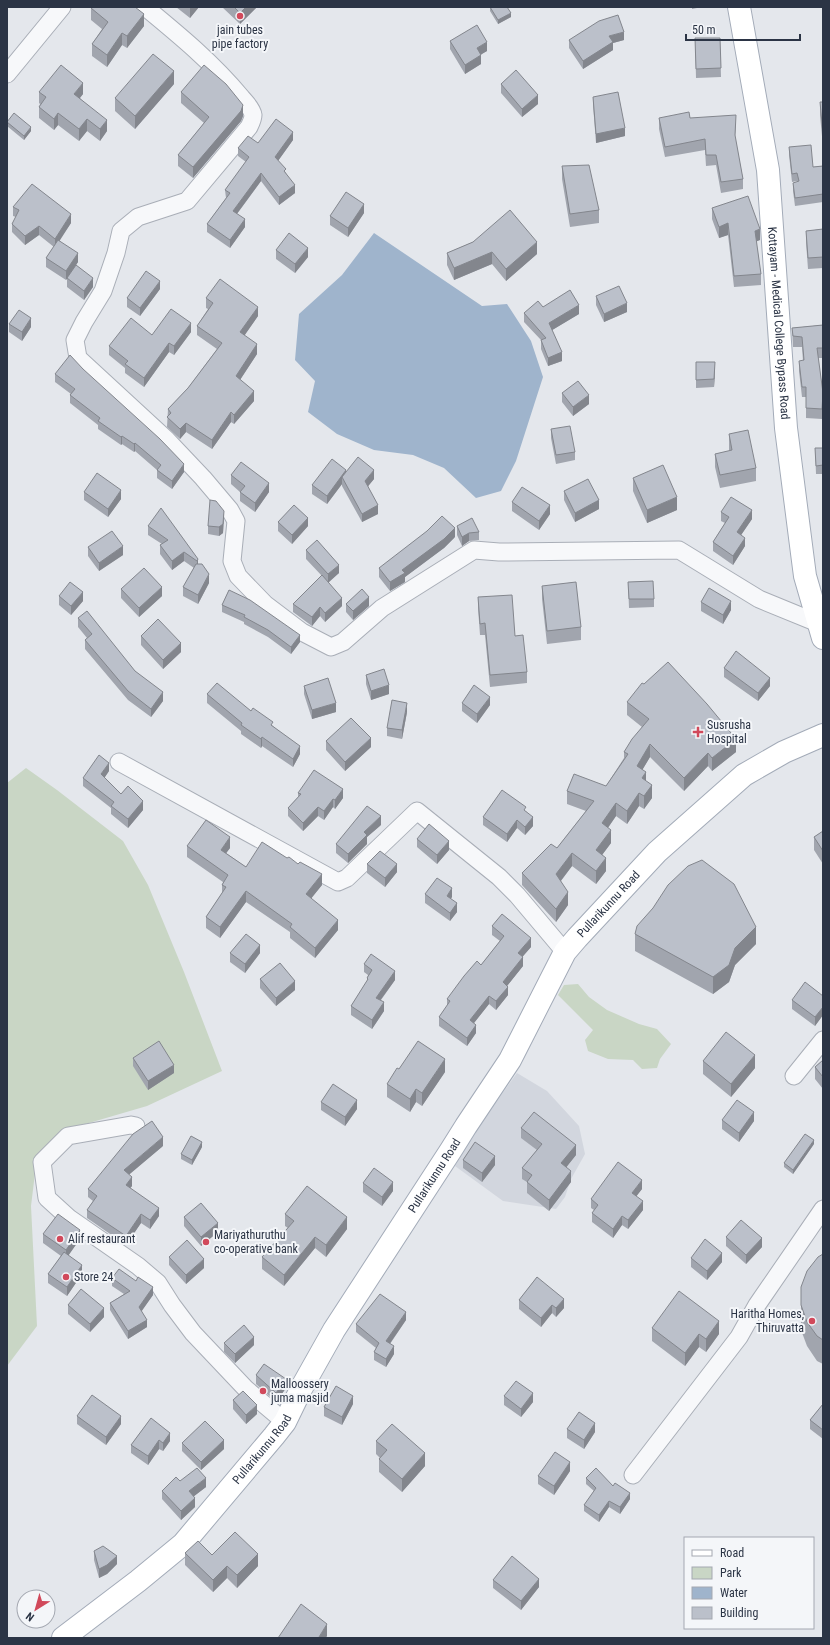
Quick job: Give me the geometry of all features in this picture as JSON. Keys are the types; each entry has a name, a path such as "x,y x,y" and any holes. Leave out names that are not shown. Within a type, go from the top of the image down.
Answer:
{"main road":[{"name":"Kottayam - Medical College Bypass Road","path":"739,7 768,170 786,428 805,576 822,629"},
{"name":"Pullarikunnu Road","path":"63,1638 138,1581 183,1544 237,1482 285,1422 302,1387 334,1330 510,1060 565,952 657,852 744,775 784,752 823,735"}],"street":[{"path":"7,74 62,7"},
{"path":"145,7 187,41 228,81 251,109 253,115 252,122 187,200 138,217 121,231 116,253 103,291 75,340 78,358 167,440 203,478 230,510 236,522 232,561 238,576 265,604 302,632 331,647 343,642 382,608 474,550 499,552 679,550 759,599 822,629"},
{"path":"118,762 338,882 347,878 417,811 499,877 517,895 565,952"},
{"path":"794,1076 823,1040"},
{"path":"136,1126 131,1125 68,1136 42,1162 47,1198 69,1218 138,1266 158,1283 193,1333 246,1389 285,1422"},
{"path":"633,1475 739,1337 757,1305 823,1209"}],"shaded area":[{"path":"517,1073 547,1091 579,1126 585,1154 571,1179 565,1197 556,1209 503,1201 455,1166 478,1127"}],"green space":[{"path":"26,768 123,841 148,885 184,972 222,1071 147,1106 65,1130 37,1157 31,1206 37,1326 7,1366 7,783"},
{"path":"578,984 589,997 607,1010 639,1024 657,1029 671,1044 660,1059 657,1068 642,1069 633,1060 608,1059 588,1051 585,1040 593,1030 558,995 564,985"}],"water":[{"path":"374,233 482,306 507,304 531,341 543,377 516,461 501,491 476,498 444,468 413,455 374,450 337,434 308,412 315,381 295,360 299,314 342,275"}],"building":[{"path":"135,7 144,14 127,36 122,33 107,55 92,44 108,22 91,8"},
{"path":"234,7 246,7 240,13"},
{"path":"490,7 507,7 511,13 498,20"},
{"path":"618,15 624,32 609,36 613,42 583,61 569,40 599,21"},
{"path":"477,25 487,42 477,48 481,55 465,65 450,41"},
{"path":"695,38 720,38 721,68 696,69"},
{"path":"153,54 174,71 135,116 115,98"},
{"path":"61,65 83,83 74,94 107,120 100,129 87,119 79,129 58,113 54,119 39,107 46,97 39,92"},
{"path":"204,65 226,84 243,105 241,111 193,167 178,155 209,117 181,92"},
{"path":"516,70 538,95 522,109 501,84"},
{"path":"618,92 625,128 596,134 593,97"},
{"path":"820,102 823,102 823,134"},
{"path":"689,112 690,118 736,115 735,135 743,179 721,182 716,155 706,155 705,139 665,147 659,118"},
{"path":"14,113 31,127 24,136 7,122"},
{"path":"276,119 293,132 275,157 286,169 284,171 295,185 279,197 261,173 233,211 245,219 230,240 207,224 230,193 225,190 249,157 238,148 248,136 258,143"},
{"path":"811,145 813,167 823,166 823,194 795,198 793,183 799,181 797,173 792,174 789,147"},
{"path":"589,165 599,210 570,214 562,166"},
{"path":"32,184 71,214 55,239 39,226 25,236 12,224 19,210 13,207"},
{"path":"346,192 364,204 348,228 330,216"},
{"path":"748,196 760,229 755,231 761,274 734,276 728,223 719,227 712,208"},
{"path":"510,210 537,242 506,269 492,252 454,268 447,253 473,242"},
{"path":"823,229 823,257 808,258 806,231"},
{"path":"289,233 308,248 295,264 276,250"},
{"path":"58,240 78,253 66,271 46,258"},
{"path":"76,265 93,278 84,291 67,278"},
{"path":"146,271 160,281 140,308 127,298"},
{"path":"220,279 258,307 240,332 257,344 236,376 254,391 234,415 231,412 212,440 186,423 180,429 167,417 171,413 168,409 188,388 222,343 197,326 213,303 206,298"},
{"path":"619,286 627,303 604,314 596,296"},
{"path":"570,290 579,305 549,323 562,352 548,358 541,340 546,338 524,313 538,301 543,307"},
{"path":"171,309 191,323 174,346 169,343 144,378 125,364 128,361 109,346 131,318 152,335"},
{"path":"19,310 31,318 22,332 9,324"},
{"path":"823,325 823,348 817,348 823,393 822,409 806,408 806,387 802,387 799,361 804,360 802,337 793,336 792,328"},
{"path":"70,355 83,369 160,439 184,464 172,481 157,470 161,465 135,443 134,444 122,436 121,437 98,421 100,418 70,395 75,389 55,374"},
{"path":"696,362 715,362 714,379 696,380"},
{"path":"578,381 589,395 573,407 562,393"},
{"path":"570,426 575,452 556,455 551,429"},
{"path":"748,430 756,468 720,475 715,454 732,450 729,434"},
{"path":"815,448 823,448 823,465 816,466"},
{"path":"358,457 374,470 365,481 378,505 362,514 342,477"},
{"path":"332,459 346,470 327,496 312,485"},
{"path":"241,462 269,483 255,503 240,492 245,486 231,475"},
{"path":"663,465 677,497 647,510 633,478"},
{"path":"97,473 121,490 108,509 84,492"},
{"path":"588,479 599,500 575,513 564,491"},
{"path":"522,487 550,505 539,521 512,502"},
{"path":"731,497 752,510 737,532 745,538 733,556 713,542 729,517 721,512"},
{"path":"210,500 216,501 224,511 223,524 219,527 208,526"},
{"path":"294,505 308,518 292,535 278,522"},
{"path":"161,508 198,559 197,561 184,552 172,561 160,545 168,540 148,526"},
{"path":"442,516 455,528 444,539 402,570 405,573 390,582 379,568 427,531"},
{"path":"472,518 479,532 469,533 462,537 457,526"},
{"path":"112,531 123,546 99,563 88,547"},
{"path":"317,540 339,565 328,574 306,550"},
{"path":"196,564 202,564 209,574 198,595 183,587"},
{"path":"144,568 162,587 139,608 121,589"},
{"path":"322,575 342,598 325,613 320,607 312,617 293,604"},
{"path":"653,581 654,599 629,599 628,582"},
{"path":"70,582 83,592 71,606 59,596"},
{"path":"576,582 581,627 547,631 542,586"},
{"path":"709,588 731,601 723,615 701,602"},
{"path":"362,589 369,597 353,611 346,604"},
{"path":"229,590 250,600 300,635 291,647 268,630 244,617 245,615 222,605"},
{"path":"512,595 515,636 523,635 527,672 490,675 485,623 480,624 478,597"},
{"path":"87,611 135,671 163,692 151,709 128,691 85,640 92,634 78,618"},
{"path":"158,619 181,643 163,660 141,636"},
{"path":"736,651 770,678 758,693 724,668"},
{"path":"668,662 707,704 736,739 712,758 708,753 684,778 650,744 637,766 646,772 642,778 652,785 644,796 639,793 627,811 616,803 602,823 611,830 596,850 606,858 596,871 572,853 556,874 568,892 556,909 522,873 551,844 557,848 594,801 567,791 574,774 606,786 628,754 624,752 632,739 649,719 627,702 642,683 644,684"},
{"path":"384,669 389,685 371,691 366,675"},
{"path":"328,678 336,703 312,710 304,686"},
{"path":"217,683 251,711 253,708 273,722 271,725 300,746 293,759 262,737 261,739 241,725 242,723 207,694"},
{"path":"474,685 490,697 477,714 462,703"},
{"path":"392,700 407,703 402,730 387,728"},
{"path":"351,718 371,738 345,762 326,741"},
{"path":"99,755 109,763 101,774 121,794 128,786 143,801 128,819 111,806 114,802 83,778"},
{"path":"314,770 343,789 324,811 318,807 303,823 288,808 301,794 298,793"},
{"path":"502,790 526,807 524,810 533,817 525,827 517,820 507,834 483,817"},
{"path":"367,806 381,816 364,832 367,835 348,854 336,844"},
{"path":"206,820 230,837 221,850 246,867 262,842 287,858 289,857 298,864 300,862 322,874 306,894 338,920 315,948 290,927 292,924 246,891 220,927 206,917 226,887 222,885 228,875 187,846"},
{"path":"429,824 449,841 437,855 417,839"},
{"path":"823,831 823,851 814,837"},
{"path":"380,851 397,864 385,878 367,864"},
{"path":"702,860 734,884 756,927 735,948 729,965 713,977 635,934 637,926 653,908 668,885 688,866"},
{"path":"437,878 452,888 447,896 457,903 450,913 425,894"},
{"path":"502,914 531,938 518,953 523,957 503,982 508,987 496,1001 489,996 470,1020 476,1025 467,1038 439,1017 450,1001 447,999 464,976 477,961 481,965 504,936 492,926"},
{"path":"246,934 260,945 245,964 230,953"},
{"path":"371,954 395,971 376,998 384,1002 372,1020 351,1006 372,970 364,964"},
{"path":"280,963 295,981 276,998 260,979"},
{"path":"805,982 823,996 823,1007 815,1017 792,1000"},
{"path":"726,1032 755,1055 731,1084 703,1061"},
{"path":"159,1041 174,1065 148,1081 133,1058"},
{"path":"418,1041 445,1059 422,1093 416,1089 410,1099 387,1084 397,1068 399,1069"},
{"path":"823,1060 823,1077 815,1067"},
{"path":"333,1084 357,1100 345,1117 321,1102"},
{"path":"737,1100 754,1112 739,1133 722,1120"},
{"path":"534,1112 576,1145 561,1163 571,1171 549,1200 527,1182 532,1175 522,1168 542,1144 521,1128"},
{"path":"152,1121 163,1137 124,1170 132,1177 126,1185 159,1208 150,1220 141,1214 126,1236 87,1210 97,1196 88,1189 133,1134"},
{"path":"805,1134 814,1140 793,1170 784,1163"},
{"path":"191,1136 202,1142 192,1160 181,1154"},
{"path":"475,1142 495,1156 482,1173 463,1160"},
{"path":"618,1162 642,1180 632,1193 643,1201 628,1220 622,1216 613,1229 592,1213 598,1205 591,1199"},
{"path":"374,1168 393,1182 382,1197 363,1183"},
{"path":"307,1186 347,1217 326,1245 315,1237 284,1275 262,1257 294,1221 285,1214"},
{"path":"201,1203 218,1223 201,1237 184,1217"},
{"path":"58,1214 80,1230 66,1250 43,1234"},
{"path":"741,1220 762,1238 746,1255 726,1237"},
{"path":"705,1239 722,1253 707,1271 691,1258"},
{"path":"187,1240 204,1259 186,1275 169,1257"},
{"path":"64,1252 82,1265 67,1287 48,1274"},
{"name":"Haritha Homes, Thiruvatta","path":"823,1254 823,1340 817,1336 807,1322 801,1305 801,1287 807,1271 818,1257"},
{"path":"119,1269 136,1281 138,1277 153,1287 139,1307 147,1320 128,1331 110,1303 130,1291 112,1278"},
{"path":"537,1277 564,1299 556,1308 552,1305 541,1318 519,1300"},
{"path":"81,1289 104,1308 90,1324 68,1305"},
{"path":"679,1291 719,1321 706,1339 699,1334 685,1353 652,1328"},
{"path":"380,1294 406,1312 386,1341 394,1346 386,1359 374,1352 379,1343 356,1324"},
{"path":"244,1325 254,1337 235,1354 224,1343"},
{"path":"264,1364 286,1379 276,1393 256,1375"},
{"path":"516,1381 533,1393 521,1409 504,1396"},
{"path":"336,1386 353,1396 342,1417 324,1407"},
{"path":"243,1391 257,1405 246,1415 233,1400"},
{"path":"92,1395 121,1416 106,1437 77,1416"},
{"path":"823,1404 823,1430 810,1420"},
{"path":"579,1412 595,1423 584,1440 567,1429"},
{"path":"151,1418 170,1433 163,1443 159,1440 148,1456 131,1445"},
{"path":"205,1421 224,1440 201,1462 182,1443"},
{"path":"392,1424 425,1453 402,1479 379,1459 387,1450 376,1441"},
{"path":"555,1452 570,1462 554,1486 538,1476"},
{"path":"197,1468 206,1478 189,1491 195,1498 181,1511 162,1491 176,1477 180,1481"},
{"path":"596,1468 613,1486 615,1483 630,1493 620,1507 609,1501 599,1515 584,1505 596,1488 586,1478"},
{"path":"235,1532 258,1554 237,1575 227,1566 213,1580 185,1553 198,1541 212,1555"},
{"path":"103,1546 117,1556 107,1565 99,1569 94,1551"},
{"path":"512,1556 539,1579 521,1601 493,1580"},
{"path":"301,1604 327,1624 319,1637 321,1638 278,1638"}],"place":[{"name":"jain tubes pipe factory","path":"240,16"},
{"name":"Susrusha Hospital","path":"698,732"},
{"name":"Alif restaurant","path":"60,1239"},
{"name":"Mariyathuruthu co-operative bank","path":"206,1242"},
{"name":"Store 24","path":"66,1277"},
{"name":"Haritha Homes, Thiruvatta","path":"812,1321"},
{"name":"Malloossery juma masjid","path":"263,1391"}]}
